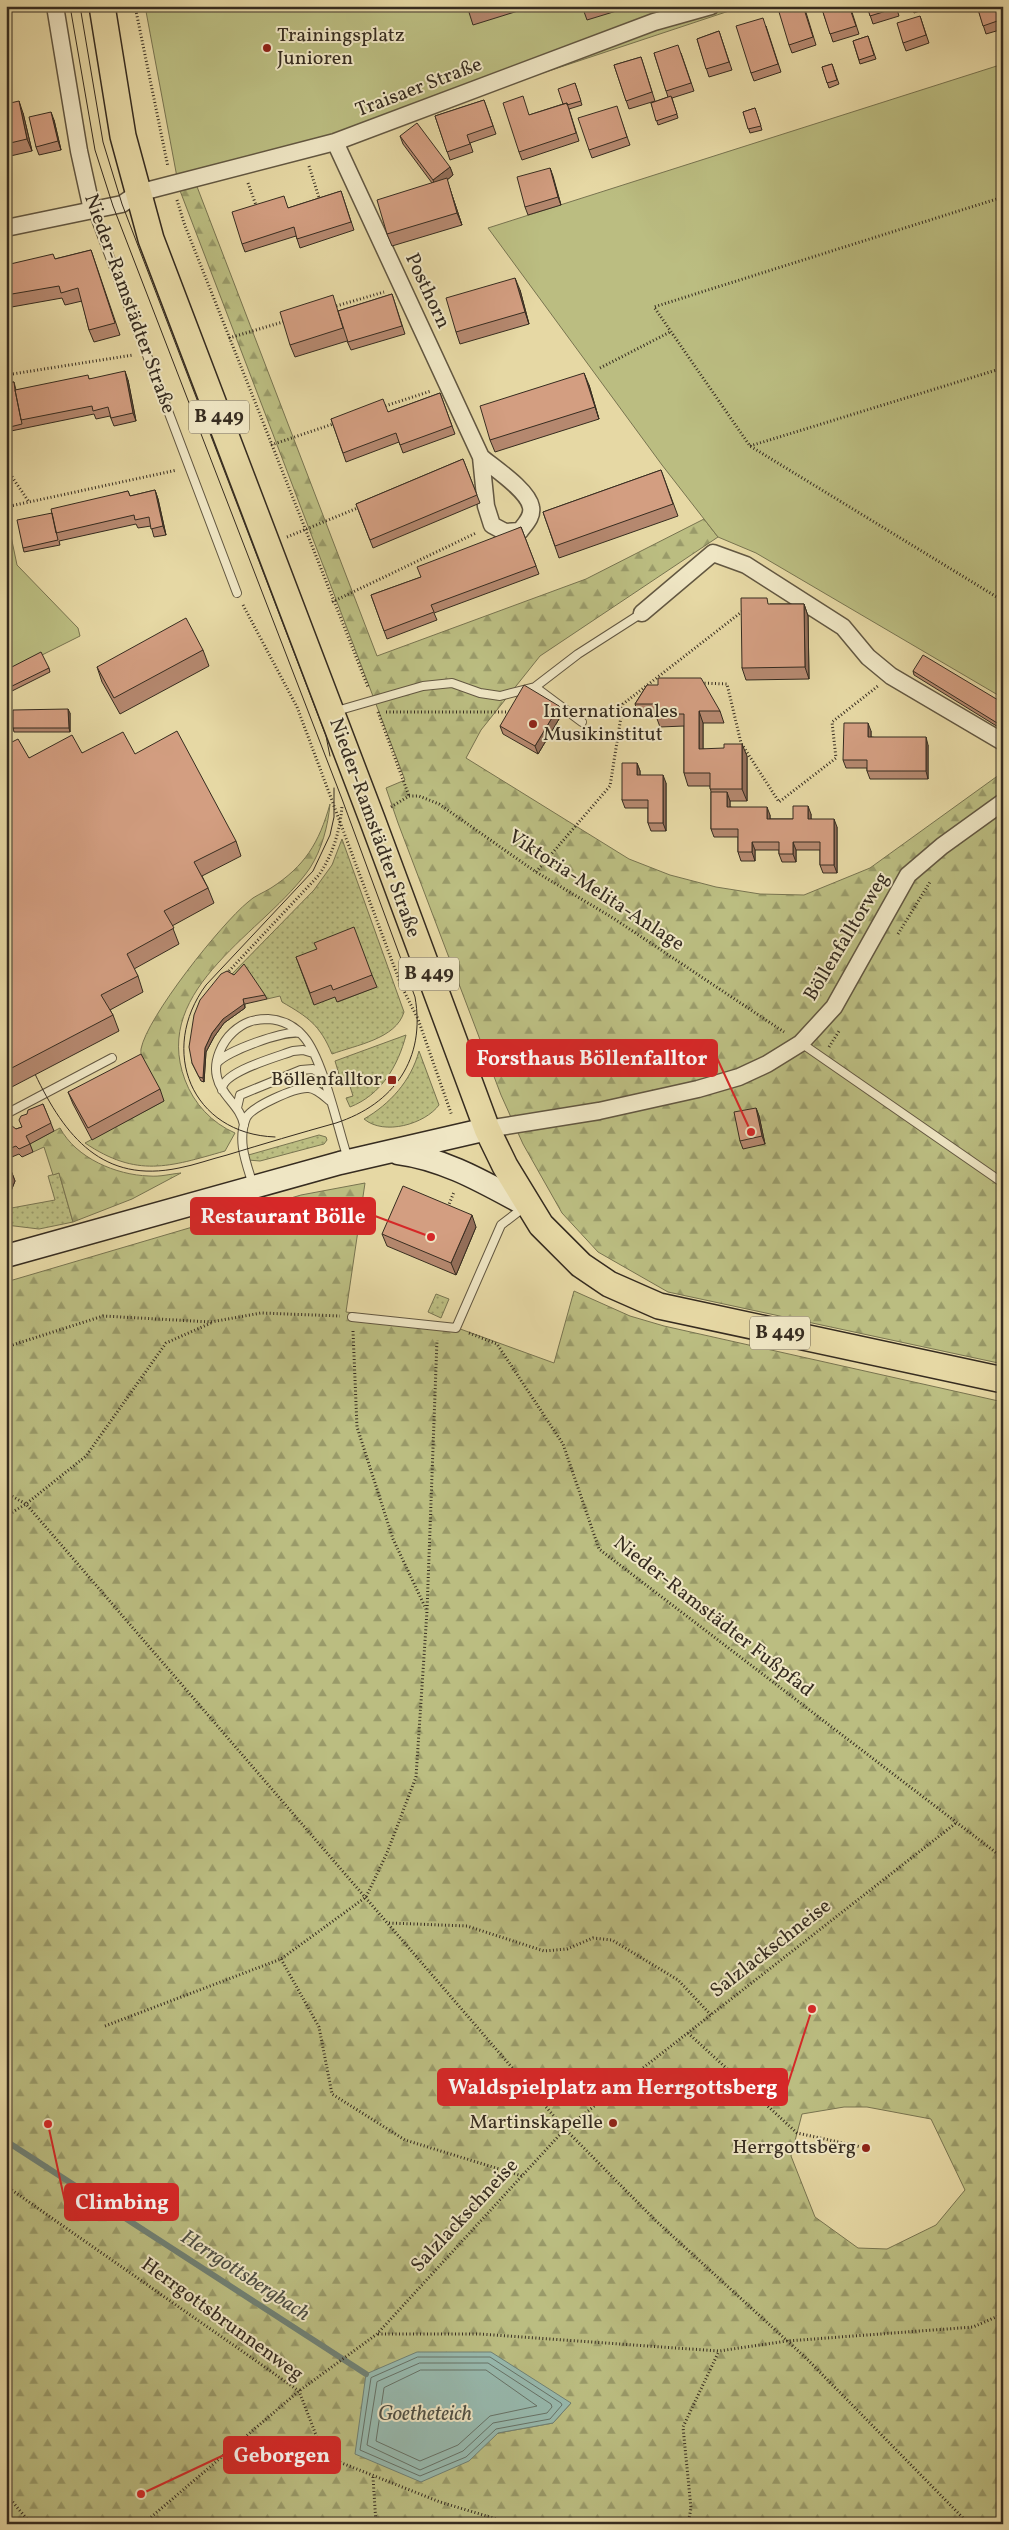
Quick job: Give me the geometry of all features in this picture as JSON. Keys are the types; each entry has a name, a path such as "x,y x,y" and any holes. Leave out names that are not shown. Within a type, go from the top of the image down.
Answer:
{"main road":[{"name":"Nieder-Ramstädter Straße","path":"102,6 122,136 151,239 372,819 487,1129 526,1205 541,1225 581,1265 609,1284 659,1306 1003,1380"},
{"path":"6,1256 385,1151 487,1129"},
{"path":"385,1151 418,1155 435,1160 472,1176 526,1205"}],"street":[{"name":"Nieder-Ramstädter Straße","path":"55,6 79,151 92,210"},
{"name":"Traisaer Straße","path":"6,228 122,204 138,194 172,184 304,152 654,22 711,6"},
{"name":"Posthorn","path":"335,142 481,457 486,506 492,525 505,532 520,531 529,520 531,507 522,492 481,457"},
{"path":"642,613 713,553 746,565 843,627 868,657 892,676 1003,742"},
{"name":"Böllenfalltorweg","path":"487,1129 599,1111 698,1089 739,1077 767,1064 801,1043 834,1007 908,875 942,846 1003,802"}],"lane":[{"name":"Nieder-Ramstädter Straße","path":"92,210 237,593"},
{"path":"331,712 423,686 452,683 480,693 500,696 535,688 578,654 642,613"},
{"path":"535,688 582,722"},
{"path":"254,1187 241,1146 244,1125 243,1116 222,1090 216,1076 218,1056 230,1035 247,1021 278,1020 289,1024 300,1033 313,1053 322,1075 349,1161"},
{"path":"217,1063 226,1055 282,1034 300,1033"},
{"path":"801,1043 823,1056 1003,1183"},
{"path":"222,1090 222,1084 233,1074 293,1050 313,1053"},
{"path":"6,1114 112,1058"},
{"path":"237,1108 240,1095 301,1070 313,1069 322,1075"},
{"path":"244,1125 251,1111 303,1088 316,1090 330,1101"},
{"path":"352,1317 456,1328 501,1225 526,1205"}],"path":[{"path":"135,6 158,129 184,223 332,602 378,712 409,796 372,819"},
{"path":"304,152 321,203"},
{"path":"242,166 257,209"},
{"path":"1003,197 654,307 750,446 992,594 1003,598"},
{"path":"329,308 402,287"},
{"path":"229,338 293,319"},
{"path":"600,368 670,332"},
{"path":"6,375 146,353"},
{"path":"750,446 1003,368"},
{"path":"373,410 448,385"},
{"path":"271,445 346,420"},
{"path":"6,507 189,467"},
{"path":"6,468 28,502"},
{"path":"268,545 366,504"},
{"path":"332,602 492,525"},
{"path":"237,593 252,626 297,707 341,820 401,985 418,1019 449,1110"},
{"path":"536,872 610,786 623,704 746,609"},
{"path":"699,683 727,684 741,743 779,802 836,758 832,722 892,676"},
{"path":"653,681 662,681"},
{"path":"378,712 516,712"},
{"name":"Viktoria-Melita-Anlage","path":"409,796 419,796 439,804 536,872 613,918 801,1043"},
{"path":"229,971 319,875 327,863 341,820 342,802"},
{"path":"895,938 932,880"},
{"path":"823,1056 844,1023"},
{"path":"455,1190 448,1207 456,1211"},
{"path":"6,1347 104,1316 211,1322 262,1314 352,1317 358,1427 393,1539 427,1611"},
{"path":"6,1516 26,1504 86,1456 166,1343 211,1322"},
{"path":"104,2026 281,1959 366,1897 387,1854 416,1777 427,1611 437,1327"},
{"name":"Nieder-Ramstädter Fußpfad","path":"456,1328 497,1344 563,1444 599,1549 1003,1858"},
{"path":"6,1493 26,1504 565,2129 655,2220 787,2341 969,2524"},
{"name":"Salzlackschneise","path":"144,2524 298,2391 377,2334 565,2129 956,1823"},
{"path":"388,1923 467,1926 544,1952 567,1949 593,1938 612,1940 678,1980 711,2015"},
{"path":"281,1959 319,2027 332,2094 405,2140 522,2176"},
{"path":"688,2033 797,2132 866,2148"},
{"name":"Herrgottsbrunnenweg","path":"6,2186 298,2391 324,2456 440,2502 513,2524"},
{"path":"377,2334 479,2334 720,2351 787,2341 973,2327 1003,2314"},
{"path":"688,2524 691,2508 683,2427 720,2351"},
{"path":"373,2477 376,2524"},
{"path":"6,2494 31,2524"}],"green space":[{"path":"145,6 744,6 335,142 179,188"},
{"path":"1003,64 1003,698 756,553 718,537 662,465 488,228"},
{"path":"196,184 377,656 586,579 704,519 718,537 540,656 481,730 466,758 629,859 670,875 716,887 760,894 804,895 870,868 1003,772 1003,1364 668,1292 598,1252 562,1213 523,1144 501,1095 398,823 386,788 405,780 179,188"},
{"path":"6,512 17,565 78,628 80,636 6,673"},
{"path":"330,804 324,837 310,868 291,892 218,963 198,989 184,1017 179,1047 185,1080 193,1097 205,1112 219,1124 235,1133 225,1151 170,1165 153,1166 121,1161 85,1143 164,1101 141,1054 146,1034 156,1016 170,994 204,950 236,913 253,898 283,880 302,862 321,830"},
{"path":"342,839 404,1012 400,1021 384,1035 332,1054 323,1036 306,1017 282,1002 280,996 267,999 245,968 235,979 230,976 314,890 332,865","holes":["376,987 338,1002 335,997"]},
{"path":"406,1035 403,1047 387,1078 371,1095 350,1107 346,1098 353,1096 348,1080 341,1081 335,1061"},
{"path":"419,1051 439,1105 424,1118 404,1126 382,1127 364,1119 391,1099 398,1091 411,1072"},
{"path":"60,1128 67,1139 86,1156 111,1168 136,1175 149,1176 181,1173 132,1199 73,1222 59,1173 53,1175 44,1147 33,1152 29,1144"},
{"path":"319,1135 326,1137 327,1140 324,1144 260,1161 248,1160 248,1155"},
{"path":"59,1173 73,1222 39,1229 6,1225 6,1209 55,1200 48,1176"},
{"path":"365,1183 346,1312 452,1326 554,1363 574,1291 630,1316 664,1326 1003,1402 1003,2524 6,2524 6,1282 301,1195","holes":["844,2107 867,2107 931,2119 965,2190 936,2225 887,2249 858,2248 815,2217 791,2156 802,2114","571,2403 553,2423 498,2433"]},
{"path":"436,1294 449,1299 441,1318 428,1312"}],"water":[{"name":"Goetheteich","path":"417,2352 491,2352 571,2403 553,2423 498,2433 469,2461 421,2482 355,2454 366,2374"}],"building":[{"path":"467,6 478,6 468,9"},
{"path":"803,6 813,37 789,45 779,12"},
{"path":"821,6 849,6 856,26 830,34"},
{"path":"867,6 896,6 896,8 870,16"},
{"path":"977,6 1003,6 1003,19 983,26"},
{"path":"920,16 926,35 903,43 897,23"},
{"path":"763,18 778,64 751,73 736,26"},
{"path":"719,31 729,62 706,69 697,39"},
{"path":"868,36 874,55 859,60 853,41"},
{"path":"678,45 691,83 666,91 654,53"},
{"path":"641,57 652,92 626,101 614,65"},
{"path":"832,64 837,80 827,83 822,67"},
{"path":"575,83 581,101 567,105 567,103 563,104 558,89"},
{"path":"523,96 529,115 567,103 576,133 519,152 503,103"},
{"path":"671,96 677,114 656,121 651,103"},
{"path":"484,100 493,126 467,135 470,144 447,152 435,116"},
{"path":"19,101 27,139 6,144 6,104"},
{"path":"617,106 627,137 589,150 578,118"},
{"path":"755,108 761,126 748,129 743,112"},
{"path":"51,112 58,141 36,147 29,117"},
{"path":"417,123 450,167 433,180 400,136"},
{"path":"550,168 558,197 525,207 517,177"},
{"path":"447,178 457,213 387,234 377,200"},
{"path":"341,191 351,222 297,239 294,227 242,244 232,212 284,196 288,208"},
{"path":"91,250 115,323 89,330 78,288 61,293 59,286 6,295 6,265 53,254 55,259"},
{"path":"515,278 525,312 456,332 446,298"},
{"path":"392,294 402,326 348,342 338,311"},
{"path":"333,295 343,328 290,345 280,312"},
{"path":"125,371 133,413 111,418 108,407 93,411 92,406 21,420 15,390 88,375 89,379"},
{"path":"584,373 595,407 490,440 480,406"},
{"path":"14,382 22,424 6,428 6,383"},
{"path":"440,393 452,426 400,445 396,433 343,453 331,419 383,399 388,412"},
{"path":"463,459 477,495 370,540 356,504"},
{"path":"661,470 673,504 555,546 543,512"},
{"path":"155,490 163,526 151,529 149,517 135,520 134,515 56,533 51,509 128,491 130,496"},
{"path":"52,513 58,540 23,548 17,520"},
{"path":"521,527 536,566 431,605 434,612 384,631 371,595 421,577 417,567"},
{"path":"741,598 767,598 768,604 804,604 805,667 742,668"},
{"path":"186,618 203,650 114,698 97,667"},
{"path":"41,652 49,668 6,689 6,670"},
{"path":"923,655 1003,703 1002,726 913,671"},
{"path":"658,678 701,678 720,711 699,711 699,749 724,748 724,744 742,744 742,789 710,789 710,773 684,773 684,714 655,714 655,704 635,704 647,685 658,685"},
{"name":"Internationales Musikinstitut","path":"524,685 559,706 535,746 500,726"},
{"path":"68,709 69,728 13,728 13,710"},
{"path":"844,723 868,723 868,737 926,737 926,771 867,771 867,760 843,760"},
{"path":"177,731 236,841 194,862 208,888 164,911 174,928 127,954 138,976 101,995 113,1015 6,1071 6,745 18,739 29,758 72,735 82,753 123,732 135,754"},
{"path":"622,763 637,763 637,775 663,775 663,823 648,823 648,800 622,800"},
{"path":"711,792 727,792 727,807 767,807 767,819 793,819 793,806 808,806 808,819 834,819 834,865 820,865 820,842 793,842 793,854 779,854 779,842 752,842 752,852 738,852 738,829 711,829"},
{"path":"354,927 372,975 333,990 331,985 310,993 296,957 317,949 314,943"},
{"path":"244,964 265,995 243,999 244,1004 223,1019 212,1033 205,1048 203,1078 199,1077 192,1063 189,1047 194,1015 200,1000 221,974 227,971 234,975"},
{"path":"141,1054 160,1089 88,1128 68,1092"},
{"path":"43,1104 51,1123 26,1136 30,1144 19,1149 16,1146 6,1150 6,1128 12,1126 16,1129 22,1127 19,1120 21,1116 27,1114 28,1110"},
{"path":"756,1108 762,1136 740,1141 734,1112"},
{"path":"6,1158 12,1173 6,1184"},
{"path":"403,1186 472,1215 451,1263 382,1234"}],"waterway":[{"name":"Herrgottsbergbach","path":"6,2141 366,2374"}],"tram line":[{"path":"35,1074 59,1118 90,1151 108,1162 129,1169 152,1171 179,1168 336,1123 356,1115 374,1104 389,1091 401,1076 410,1059 415,1040 417,1019 415,997 342,799 113,206 95,150 70,6"},
{"path":"80,6 103,142 122,204 326,736 330,756"},
{"path":"275,1137 246,1132 222,1121 204,1105 191,1084 185,1061 185,1036 192,1010 206,985 313,871 330,835 334,817 334,788"}],"place":[{"name":"Trainingsplatz Junioren","path":"267,48"},
{"name":"Internationales Musikinstitut","path":"533,724"},
{"name":"Böllenfalltor","path":"392,1080"},
{"name":"Forsthaus Böllenfalltor","path":"751,1132"},
{"name":"Restaurant Bölle","path":"431,1237"},
{"name":"Waldspielplatz am Herrgottsberg","path":"812,2009"},
{"name":"Martinskapelle","path":"613,2123"},
{"name":"Climbing","path":"48,2124"},
{"name":"Herrgottsberg","path":"866,2148"},
{"name":"Geborgen","path":"141,2494"}]}
